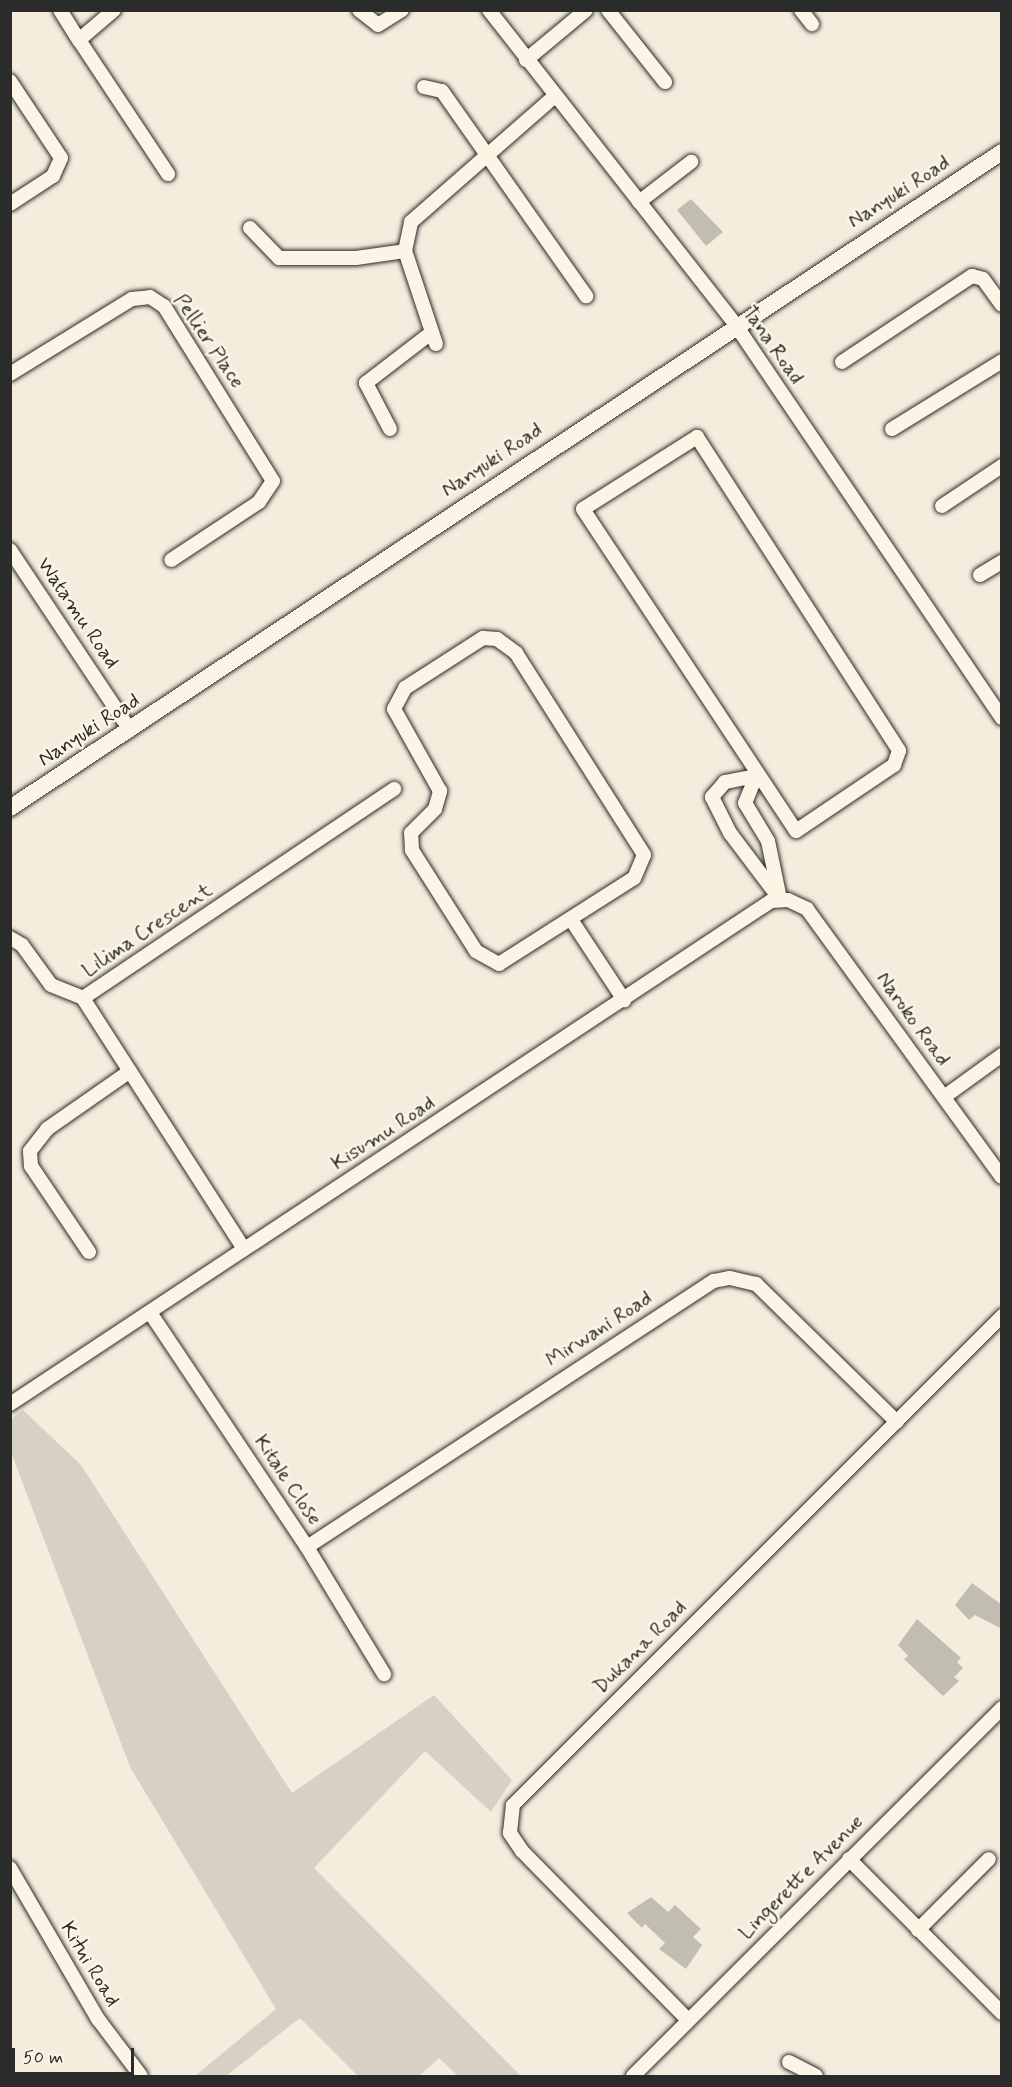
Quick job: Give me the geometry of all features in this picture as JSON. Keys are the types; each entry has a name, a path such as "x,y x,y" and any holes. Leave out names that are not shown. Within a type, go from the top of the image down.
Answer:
{"street":[{"path":"60,10 168,174"},
{"path":"79,40 114,10"},
{"path":"359,10 378,25 402,10"},
{"name":"Tana Road","path":"489,10 735,324 1002,718"},
{"path":"526,60 586,10"},
{"path":"608,10 665,82"},
{"path":"801,10 812,24"},
{"path":"10,81 61,158 53,176 10,204"},
{"path":"424,87 442,91 485,156 586,296"},
{"path":"390,429 366,383 433,339 405,251 411,222 555,96"},
{"name":"Nanyuki Road","path":"10,808 735,324 1002,152"},
{"path":"639,202 691,162"},
{"path":"250,228 279,258 356,258 405,251"},
{"path":"842,362 972,276 983,279 1002,305"},
{"name":"Pellier Place","path":"10,374 132,299 156,299 271,472 272,489 171,560"},
{"path":"892,429 1002,361"},
{"path":"697,437 899,751 894,765 796,831 756,776 583,508 697,437"},
{"path":"942,506 1002,466"},
{"name":"Watamu Road","path":"13,558 130,730"},
{"path":"980,576 1002,562"},
{"path":"483,638 497,639 516,653 641,844 639,873 572,921 512,960 491,963 476,951 412,849 411,833 435,809 440,791 401,726 395,702 405,688 483,638"},
{"path":"756,776 745,803 768,841 780,899"},
{"path":"756,776 725,782 712,797 730,834 780,899"},
{"name":"Lilima Crescent","path":"244,1250 82,998 394,789"},
{"name":"Kisumu Road","path":"10,1404 151,1314 244,1250 624,1000 754,910 780,899"},
{"name":"Naroko Road","path":"780,899 801,905 815,919 1002,1177"},
{"path":"572,921 624,1000"},
{"path":"10,938 22,945 51,985 82,998"},
{"path":"944,1097 1002,1055"},
{"path":"89,1252 36,1175 30,1150 47,1129 130,1071"},
{"name":"Mirwani Road","path":"308,1547 714,1281 730,1278 756,1284 897,1422"},
{"name":"Kitale Close","path":"151,1314 308,1547 384,1674"},
{"name":"Dukana Road","path":"688,2020 522,1851 510,1833 511,1812 518,1797 1002,1316"},
{"name":"Lingerette Avenue","path":"633,2076 1002,1708"},
{"path":"849,1859 1002,2013"},
{"path":"918,1930 989,1860"},
{"name":"Kitui Road","path":"10,1868 98,2019 141,2076"},
{"path":"789,2061 816,2076"}],"shaded area":[{"path":"23,1410 81,1465 292,1793 434,1695 512,1780 491,1812 425,1751 314,1868 521,2076 458,2076 439,2058 419,2076 358,2076 300,2018 226,2076 195,2076 276,2009 130,1767 11,1452 11,1419"}],"building":[{"path":"691,199 723,232 706,246 677,210"},
{"path":"972,1583 1002,1605 1002,1629 975,1615 969,1620 955,1605"},
{"path":"917,1619 961,1658 957,1662 963,1668 954,1677 959,1681 943,1696 904,1659 908,1656 898,1645"},
{"path":"651,1897 668,1912 675,1905 701,1929 693,1937 702,1945 686,1969 659,1949 665,1943 645,1924 642,1928 627,1913"}]}
